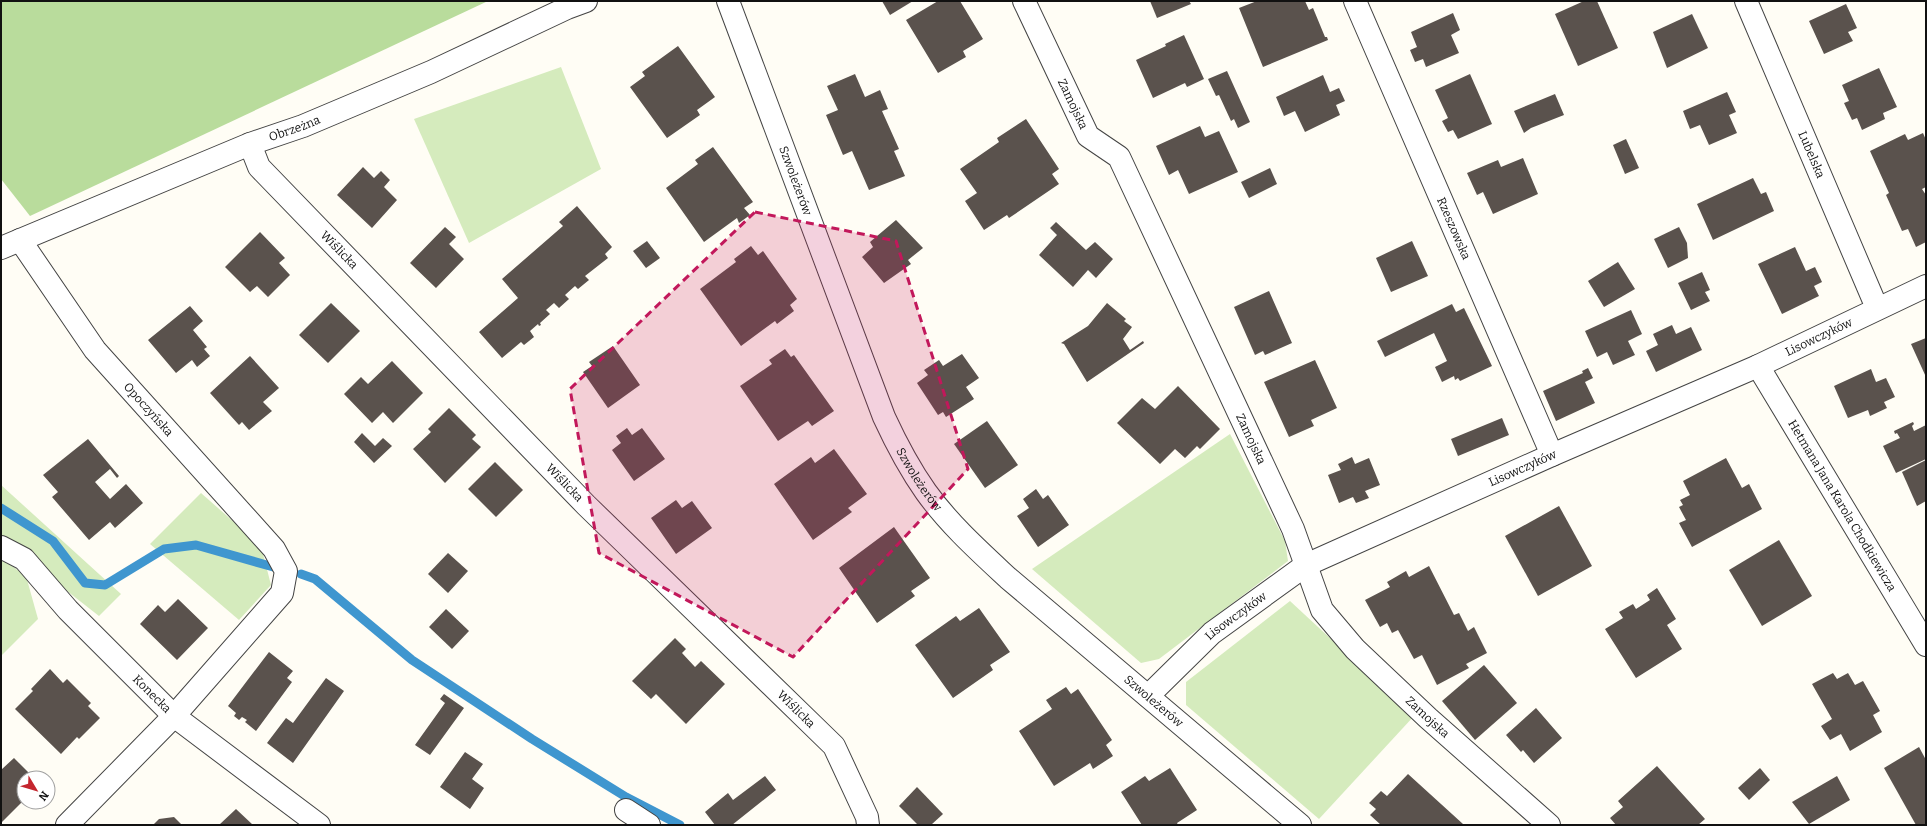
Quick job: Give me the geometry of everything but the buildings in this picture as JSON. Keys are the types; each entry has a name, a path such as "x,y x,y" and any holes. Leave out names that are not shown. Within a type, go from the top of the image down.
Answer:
{"street":[{"name":"Obrzeżna","path":"11,244 250,144 303,126 410,81 567,8 586,1"},
{"name":"Szwoleżerów","path":"728,1 884,417 901,452 926,492 969,542 1076,637 1300,825"},
{"name":"Zamojska","path":"1024,1 1088,136 1119,157 1293,529 1322,610 1355,649 1428,718 1549,825"},
{"name":"Rzeszowska","path":"1355,1 1552,455"},
{"name":"Lubelska","path":"1746,1 1877,308"},
{"name":"Wiślicka","path":"250,144 259,167 586,505 834,746 867,817 868,825"},
{"name":"Opoczyńska","path":"11,244 95,350 274,549 286,571 282,593 174,716"},
{"name":"Lisowczyków","path":"1148,696 1212,633 1306,565 1552,455 1758,366 1877,308 1926,286"},
{"name":"Hetmana Jana Karola Chodkiewicza","path":"1758,366 1926,645"},
{"name":"Konecka","path":"1,547 24,559 68,610 174,716 319,825"},
{"path":"67,825 174,716"},
{"path":"626,810 649,825"}],"highlighted area":[{"path":"755,212 896,241 968,469 793,657 599,553 570,389"}],"green space":[{"path":"1,1 488,1 30,216 1,179"},
{"path":"561,67 601,169 469,243 414,119"},
{"path":"1230,434 1285,541 1288,561 1159,659 1141,663 1032,569"},
{"path":"1,485 121,594 99,616 7,544 1,542"},
{"path":"201,493 261,546 271,585 239,620 150,544"},
{"path":"1,558 26,576 38,619 1,656"},
{"path":"1290,601 1414,716 1319,819 1186,705 1186,682"}],"waterway":[{"path":"1,508 53,541 85,583 105,585 164,549 196,545 277,568"},
{"path":"301,574 315,579 412,660 532,739 626,797 680,825"}]}
